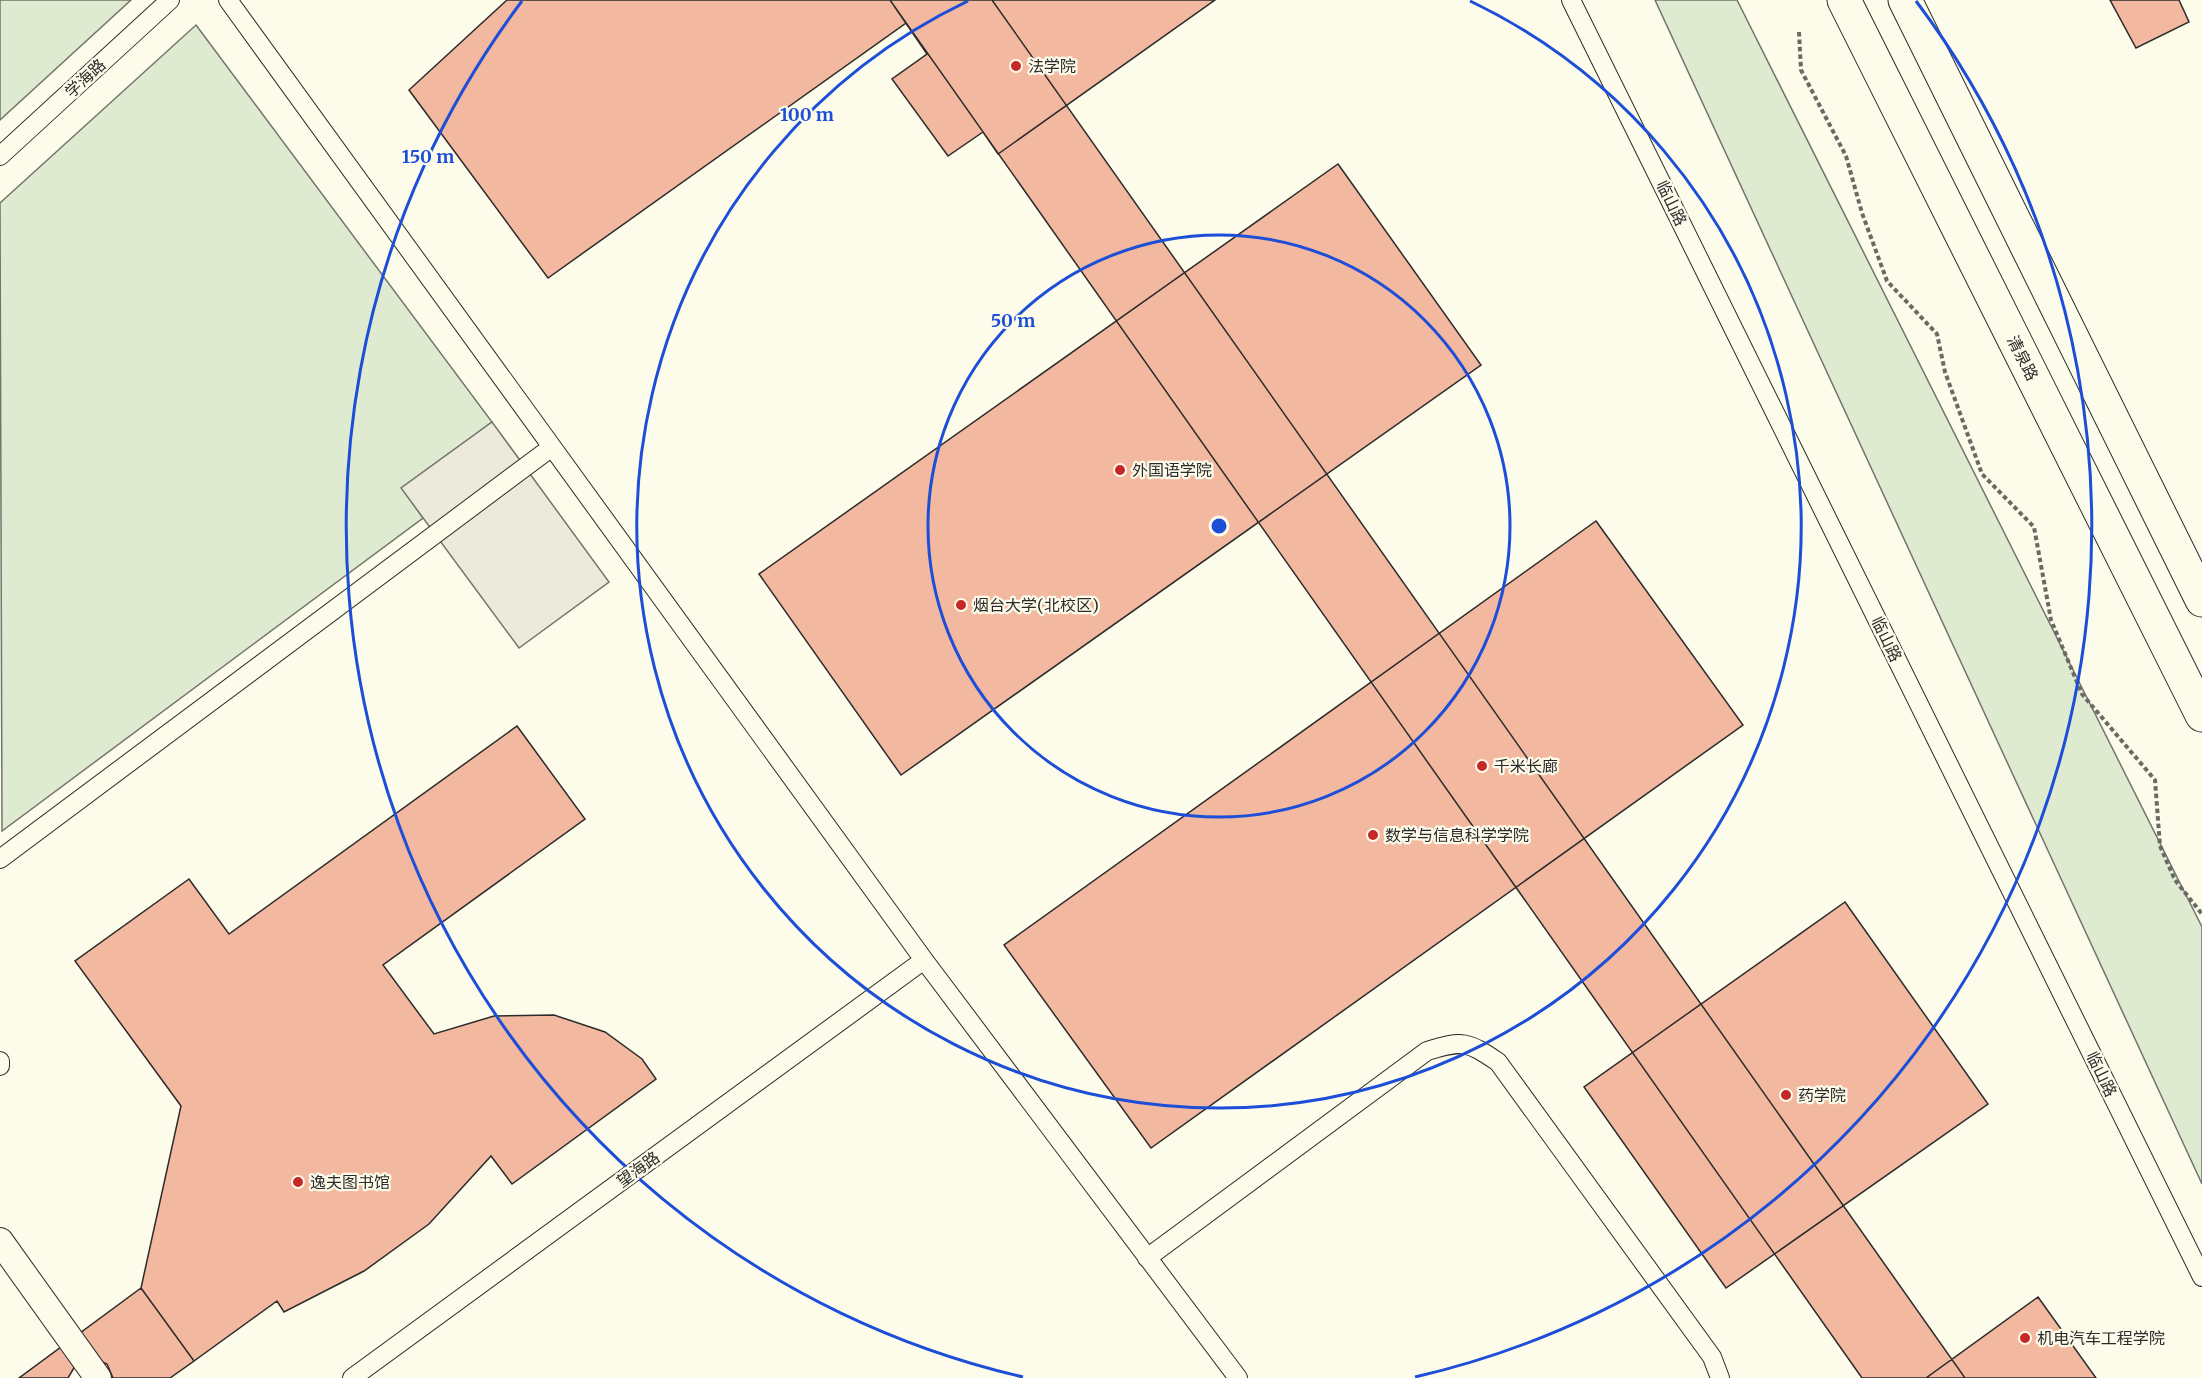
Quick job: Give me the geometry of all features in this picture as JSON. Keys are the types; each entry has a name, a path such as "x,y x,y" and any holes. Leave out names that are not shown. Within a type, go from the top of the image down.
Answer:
{"main road":[{"name":"清泉路","path":"1844,0 2202,716"},
{"path":"1905,0 2202,600"}],"street":[{"path":"0,1241 98,1378"}],"lane":[{"name":"学海路","path":"0,156 170,0"},
{"path":"228,0 924,960 1238,1378"},
{"name":"临山路","path":"1571,0 2202,1277"},
{"path":"0,859 552,447"},
{"name":"望海路","path":"352,1378 924,960"},
{"path":"1147,1258 1427,1051 1455,1043 1475,1047 1498,1062 1712,1357 1720,1378"}],"path":[{"path":"1799,32 1802,70 1846,156 1862,213 1887,281 1937,334 1945,372 1982,474 2034,527 2051,620 2082,694 2155,780 2160,846 2175,880 2202,914"}],"green space":[{"path":"0,0 131,0 0,120"},
{"path":"1655,0 1737,0 2202,927 2202,1184"},
{"path":"196,25 492,422 402,488 423,518 2,831 0,203"}],"shaded area":[{"path":"492,422 609,582 519,648 401,488"}],"building":[{"path":"507,0 890,0 906,23 548,278 409,90"},
{"name":"千米长廊","path":"890,0 992,0 1965,1378 1862,1378"},
{"name":"法学院","path":"890,0 1215,0 998,154 983,132 948,156 892,79 927,54"},
{"path":"2110,0 2179,0 2189,22 2136,48"},
{"name":"外国语学院","path":"1338,164 1481,365 901,775 759,574"},
{"name":"数学与信息科学学院","path":"1596,521 1743,725 1151,1148 1004,945"},
{"path":"517,726 585,819 383,965 434,1034 494,1016 554,1015 605,1032 642,1059 656,1079 512,1184 491,1156 429,1224 364,1271 284,1312 277,1301 194,1361 141,1288 181,1106 75,961 189,879 229,934"},
{"name":"药学院","path":"1845,902 1988,1104 1726,1288 1584,1087"},
{"path":"141,1288 194,1361 170,1378 113,1378 107,1364 93,1358 78,1361 68,1378 19,1378"},
{"name":"机电汽车工程学院","path":"2038,1297 2096,1378 1926,1378"}],"place":[{"name":"法学院","path":"1016,66"},
{"name":"外国语学院","path":"1120,470"},
{"name":"烟台大学(北校区)","path":"961,605"},
{"name":"千米长廊","path":"1482,766"},
{"name":"数学与信息科学学院","path":"1373,835"},
{"name":"药学院","path":"1786,1095"},
{"name":"逸夫图书馆","path":"298,1182"},
{"name":"机电汽车工程学院","path":"2025,1338"}]}
